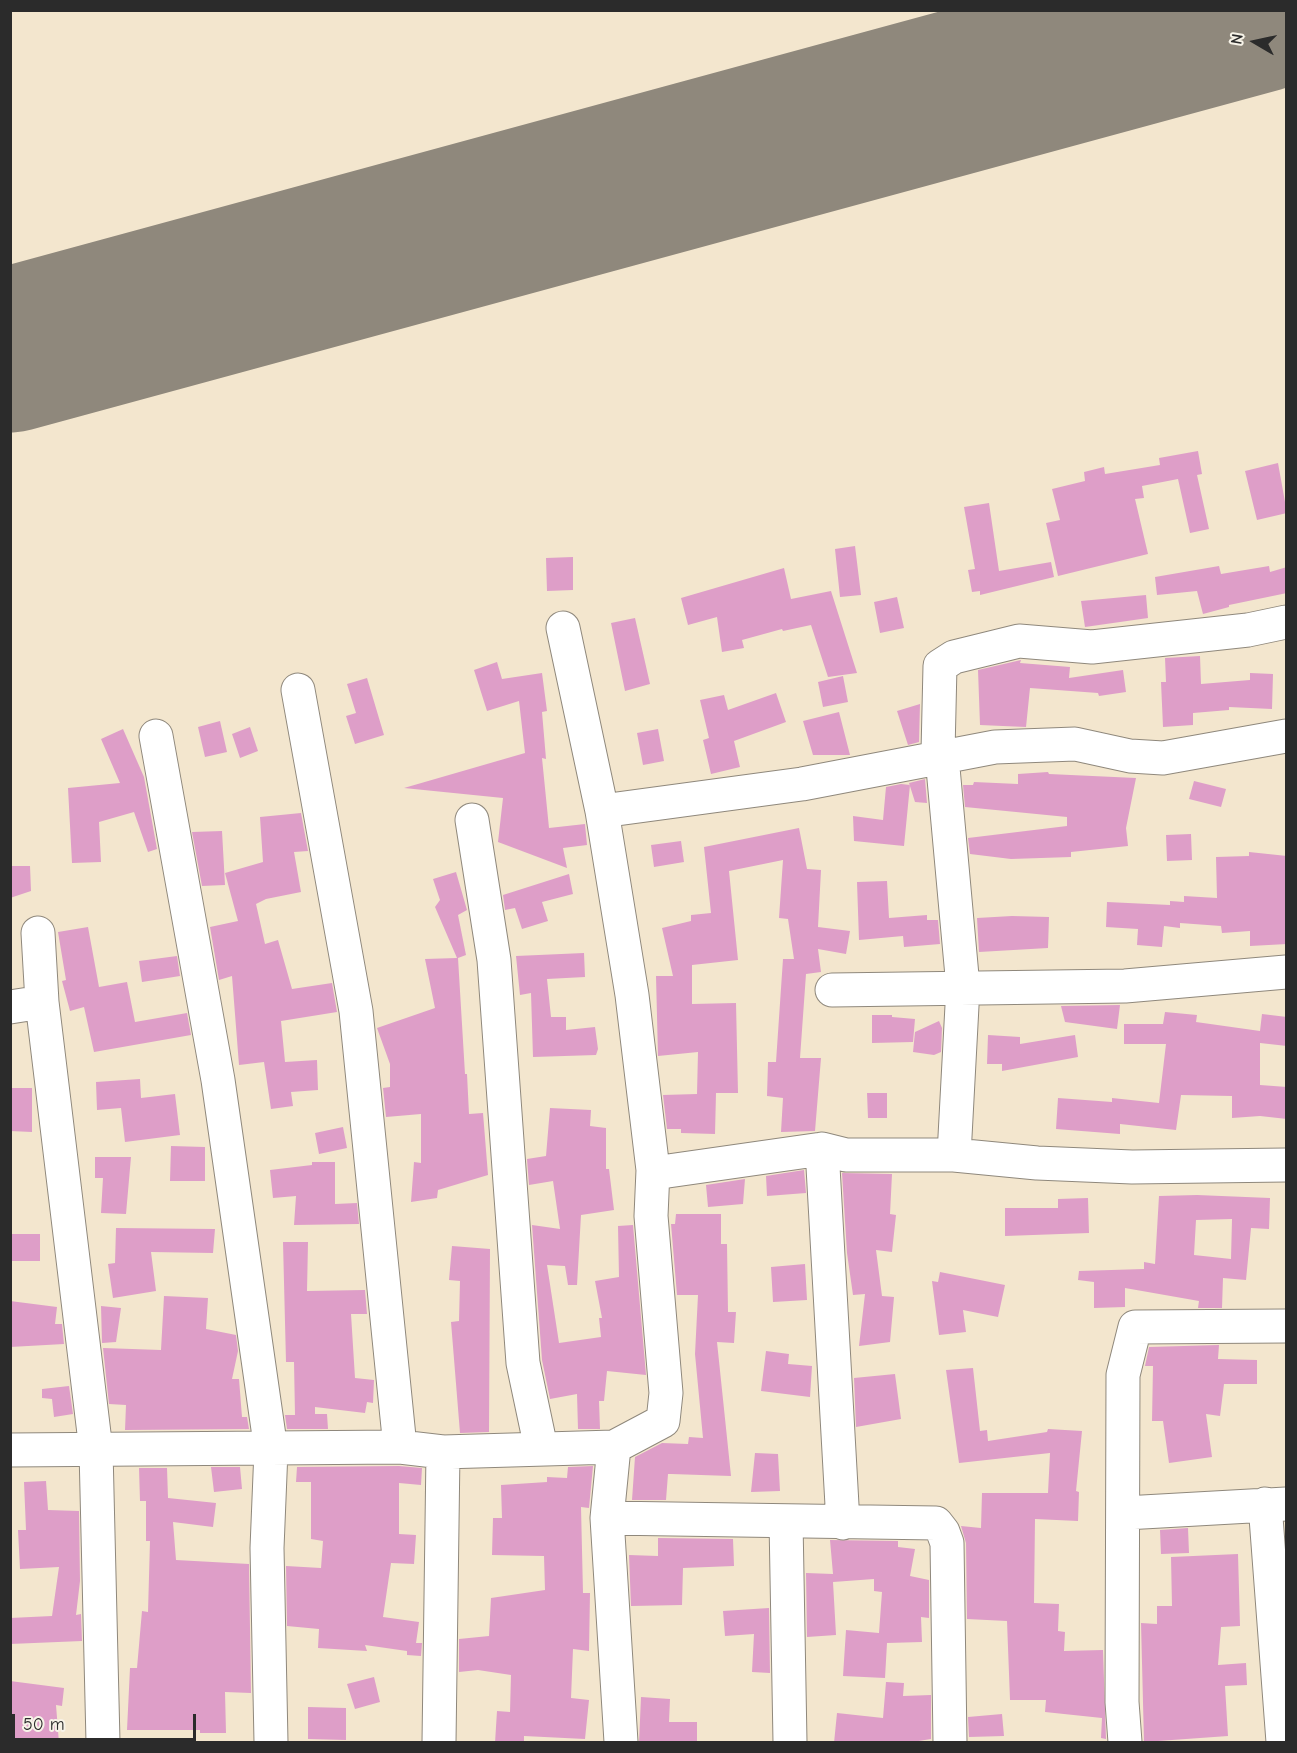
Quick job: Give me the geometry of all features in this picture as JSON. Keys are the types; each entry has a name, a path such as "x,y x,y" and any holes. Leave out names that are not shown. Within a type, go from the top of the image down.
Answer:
{"street":[{"path":"954,1155 963,987 942,757 938,752 940,666 954,657 1019,641 1092,647 1248,630 1287,622"},
{"path":"10,1450 271,1450 400,1447 443,1452 614,1448 663,1421 666,1393 651,1216 653,1170 632,995 602,811 563,628"},
{"path":"298,690 356,1011 400,1447"},
{"path":"156,736 218,1080 271,1450 267,1548 272,1743"},
{"path":"602,811 802,784 995,747 1075,744 1130,756 1163,758 1287,736"},
{"path":"472,820 494,960 523,1363 541,1448"},
{"path":"38,933 42,1002 96,1450 104,1743"},
{"path":"832,990 1125,986 1287,972"},
{"path":"10,1007 42,1002"},
{"path":"653,1170 668,1171 822,1149 846,1155 954,1155 1037,1163 1132,1167 1287,1165"},
{"path":"822,1149 843,1523"},
{"path":"1125,1743 1122,1702 1125,1513 1123,1375 1135,1327 1287,1326"},
{"path":"614,1448 607,1518 621,1743"},
{"path":"440,1743 443,1452"},
{"path":"1125,1513 1276,1504 1283,1743"},
{"path":"607,1518 843,1523 916,1521 936,1524 943,1532 946,1543 950,1743"},
{"path":"786,1521 790,1743"}],"building":[{"path":"1198,451 1202,474 1197,475 1209,529 1190,533 1178,479 1142,486 1144,498 1135,499 1148,554 1058,576 1046,523 1060,520 1052,489 1085,481 1084,472 1104,467 1105,474 1160,465 1159,458"},
{"path":"1278,463 1287,513 1257,520 1245,471"},
{"path":"989,503 999,571 1051,562 1054,577 980,595 980,591 972,592 968,570 975,569 964,507"},
{"path":"855,546 861,595 840,597 835,549"},
{"path":"573,557 573,590 547,591 546,558"},
{"path":"1219,566 1221,574 1269,566 1270,572 1287,567 1287,593 1229,605 1229,607 1203,614 1197,591 1157,595 1155,577"},
{"path":"784,568 791,599 831,591 857,673 828,677 811,625 783,631 782,629 742,640 744,648 722,652 717,617 688,625 681,598"},
{"path":"1146,595 1148,618 1085,627 1081,601"},
{"path":"897,597 904,628 880,633 874,602"},
{"path":"635,618 650,684 625,691 611,623"},
{"path":"1200,656 1201,684 1250,680 1250,673 1273,674 1272,709 1229,707 1229,710 1193,713 1193,725 1163,727 1161,682 1166,682 1165,658"},
{"path":"1021,660 1020,663 1070,667 1069,678 1123,670 1126,692 1099,696 1098,693 1030,688 1026,727 980,725 978,670"},
{"path":"497,662 502,679 542,673 547,711 542,712 546,759 542,758 549,828 585,824 587,845 563,848 567,868 498,842 503,798 404,788 525,753 519,701 487,711 474,670"},
{"path":"843,676 848,702 823,707 818,682"},
{"path":"367,678 384,735 355,744 346,716 356,713 347,684"},
{"path":"776,693 786,722 734,741 740,767 711,774 703,740 709,738 700,700 724,695 728,710"},
{"path":"920,704 919,742 908,745 897,711"},
{"path":"839,712 850,755 813,755 803,721"},
{"path":"220,721 227,752 205,757 198,727"},
{"path":"250,727 258,751 240,758 232,734"},
{"path":"123,729 144,777 157,849 148,852 134,812 99,822 101,862 72,863 68,788 120,783 101,739"},
{"path":"658,729 664,761 643,765 637,733"},
{"path":"1048,772 1049,774 1136,778 1126,828 1128,846 1071,852 1071,857 1011,859 970,854 968,838 1067,826 1067,817 965,807 963,785 973,785 974,782 1018,784 1018,774"},
{"path":"925,779 927,803 915,802 909,783"},
{"path":"1194,781 1226,789 1221,807 1189,799"},
{"path":"910,785 904,846 854,841 853,816 883,820 886,787"},
{"path":"301,813 308,851 294,852 301,892 266,899 256,904 265,944 278,940 292,989 332,983 337,1012 281,1021 285,1062 317,1060 318,1090 291,1092 293,1106 271,1109 264,1062 239,1065 232,976 219,980 210,927 238,921 225,873 263,862 260,817"},
{"path":"799,828 807,869 821,870 818,927 850,931 846,954 818,949 821,972 806,974 800,1058 821,1058 815,1131 781,1132 783,1098 767,1096 768,1062 776,1062 783,959 794,959 788,919 779,918 783,860 729,871 738,960 692,965 692,1004 736,1003 738,1093 716,1093 715,1134 681,1133 681,1129 667,1129 663,1095 697,1094 698,1052 658,1056 656,976 673,976 662,928 691,921 691,915 711,913 704,847"},
{"path":"222,831 225,885 202,886 192,832"},
{"path":"1191,834 1192,860 1167,861 1166,835"},
{"path":"681,841 684,862 654,867 651,845"},
{"path":"1249,852 1287,856 1287,944 1250,946 1250,931 1222,933 1221,926 1180,923 1180,928 1164,926 1162,947 1137,945 1138,929 1106,927 1107,902 1170,905 1170,901 1184,902 1184,896 1217,898 1216,857 1249,856"},
{"path":"10,866 30,866 31,891 10,898"},
{"path":"456,872 467,910 458,915 466,955 458,958 469,1114 483,1113 488,1175 438,1190 437,1198 411,1202 414,1162 421,1163 421,1114 386,1117 383,1088 390,1087 390,1064 377,1028 435,1008 425,959 457,958 435,907 440,900 433,879"},
{"path":"569,874 573,894 542,902 548,921 522,929 515,908 505,910 503,895"},
{"path":"887,881 889,918 927,915 927,920 938,920 940,944 904,947 903,936 859,940 857,882"},
{"path":"1049,917 1048,948 979,952 977,918"},
{"path":"88,927 99,987 127,982 135,1022 187,1013 191,1035 94,1052 84,1007 70,1011 62,981 66,980 58,932"},
{"path":"584,953 585,977 547,979 551,1017 566,1017 566,1030 595,1027 598,1049 596,1055 533,1057 531,993 520,995 516,956"},
{"path":"177,956 180,976 142,982 139,961"},
{"path":"1120,1005 1117,1029 1065,1022 1061,1006"},
{"path":"1165,1012 1197,1015 1196,1022 1260,1031 1262,1014 1287,1017 1287,1046 1260,1043 1260,1085 1287,1087 1287,1119 1260,1116 1232,1118 1232,1096 1181,1095 1176,1130 1120,1124 1120,1134 1056,1129 1058,1098 1112,1102 1112,1098 1159,1103 1166,1044 1124,1044 1124,1024 1163,1024"},
{"path":"872,1015 892,1015 892,1017 915,1019 913,1042 872,1043"},
{"path":"939,1021 942,1028 941,1052 934,1055 913,1052 915,1032"},
{"path":"988,1035 1020,1037 1020,1044 1075,1035 1078,1057 1002,1071 1002,1064 987,1064"},
{"path":"140,1079 141,1098 175,1094 180,1135 125,1142 121,1108 97,1110 96,1082"},
{"path":"10,1088 32,1088 32,1132 10,1131"},
{"path":"867,1093 887,1093 887,1118 868,1118"},
{"path":"550,1108 591,1110 590,1126 606,1128 606,1169 609,1169 614,1210 581,1215 577,1285 568,1285 565,1266 547,1265 559,1343 601,1337 599,1318 602,1318 595,1281 619,1277 618,1226 633,1225 646,1375 607,1371 604,1401 599,1401 600,1429 578,1429 577,1394 550,1399 542,1360 532,1225 560,1229 553,1181 529,1185 527,1159 546,1156"},
{"path":"343,1127 347,1148 319,1154 315,1133"},
{"path":"171,1146 205,1147 205,1181 170,1181"},
{"path":"95,1157 131,1157 126,1214 101,1213 103,1178 95,1178"},
{"path":"312,1162 335,1162 335,1204 357,1203 359,1224 294,1225 296,1196 273,1198 270,1170 312,1165"},
{"path":"804,1170 806,1193 767,1196 766,1176"},
{"path":"842,1173 892,1174 890,1214 896,1215 892,1252 876,1250 882,1296 894,1297 890,1342 859,1346 865,1294 853,1295 847,1253"},
{"path":"745,1179 743,1204 708,1207 706,1185"},
{"path":"1159,1196 1270,1198 1269,1229 1251,1228 1246,1280 1223,1278 1222,1308 1198,1308 1199,1301 1125,1288 1125,1307 1094,1308 1094,1282 1078,1280 1079,1271 1144,1269 1144,1262 1155,1264","holes":["1232,1219 1231,1259 1194,1255 1196,1220"]},
{"path":"1088,1198 1089,1233 1005,1236 1005,1208 1058,1208 1058,1199"},
{"path":"676,1214 721,1214 721,1244 727,1244 728,1312 736,1312 734,1343 717,1342 731,1476 668,1474 666,1500 632,1500 635,1457 662,1443 688,1444 689,1437 703,1438 695,1354 698,1295 677,1295 671,1224 675,1224"},
{"path":"116,1228 215,1229 213,1253 151,1252 156,1291 113,1298 108,1264 115,1263"},
{"path":"10,1234 40,1234 40,1261 10,1261"},
{"path":"283,1242 308,1242 307,1291 365,1290 367,1314 351,1314 355,1378 374,1380 373,1403 367,1402 365,1413 315,1407 315,1414 327,1414 328,1429 287,1429 285,1415 295,1415 294,1362 286,1362"},
{"path":"452,1246 490,1249 489,1432 460,1433 451,1322 459,1321 460,1281 449,1280"},
{"path":"805,1264 807,1300 773,1302 771,1267"},
{"path":"940,1272 1005,1285 998,1317 963,1310 966,1332 939,1335 932,1281 938,1282"},
{"path":"164,1296 208,1298 206,1329 236,1335 238,1351 232,1379 239,1379 242,1417 247,1417 249,1429 125,1430 126,1405 109,1404 103,1348 161,1350"},
{"path":"10,1301 57,1307 55,1324 62,1324 64,1344 10,1347"},
{"path":"101,1306 121,1308 116,1342 102,1343"},
{"path":"1219,1345 1218,1359 1257,1360 1257,1384 1224,1384 1220,1416 1206,1414 1212,1457 1169,1463 1163,1421 1152,1421 1153,1366 1145,1366 1149,1347"},
{"path":"766,1351 789,1354 788,1364 812,1366 810,1397 761,1391"},
{"path":"973,1368 980,1431 987,1430 988,1441 1047,1432 1048,1429 1082,1431 1076,1491 1079,1492 1078,1521 1035,1519 1034,1603 1059,1604 1058,1631 1065,1632 1064,1651 1103,1650 1106,1739 1101,1738 1102,1718 1045,1712 1046,1700 1010,1700 1007,1621 967,1619 966,1543 961,1526 981,1528 982,1493 1048,1493 1050,1453 959,1463 946,1370"},
{"path":"895,1374 901,1419 856,1427 854,1378"},
{"path":"69,1386 73,1414 54,1417 52,1399 42,1398 42,1389"},
{"path":"755,1453 778,1454 780,1491 751,1492"},
{"path":"399,1466 422,1468 421,1485 399,1483 399,1534 416,1535 414,1564 391,1563 383,1617 419,1622 416,1643 422,1643 421,1656 407,1655 407,1651 365,1645 367,1651 318,1648 319,1629 287,1626 286,1566 321,1568 323,1541 311,1539 311,1482 296,1482 297,1467"},
{"path":"593,1466 589,1508 581,1507 583,1593 590,1593 589,1651 573,1649 571,1698 589,1700 585,1739 524,1736 524,1743 495,1743 497,1711 510,1712 511,1675 478,1670 459,1672 459,1639 489,1636 491,1598 545,1590 544,1556 492,1555 493,1518 502,1518 501,1485 547,1482 547,1477 567,1478 568,1467"},
{"path":"211,1467 240,1467 242,1489 214,1492"},
{"path":"139,1468 167,1468 168,1498 216,1503 213,1527 173,1522 176,1560 249,1564 251,1693 225,1692 226,1733 200,1733 200,1730 127,1730 130,1668 137,1668 142,1611 148,1612 150,1541 146,1541 146,1501 140,1501"},
{"path":"46,1481 48,1510 79,1511 80,1581 76,1615 81,1614 82,1641 10,1644 10,1618 52,1616 59,1567 20,1569 18,1530 26,1530 24,1482"},
{"path":"1188,1528 1189,1553 1161,1554 1160,1530"},
{"path":"658,1538 733,1539 734,1566 683,1568 682,1605 631,1606 629,1555 658,1556"},
{"path":"830,1540 898,1541 898,1547 915,1549 910,1576 929,1580 929,1618 921,1617 922,1642 887,1643 885,1678 843,1676 846,1630 879,1633 882,1592 874,1591 874,1579 833,1582 836,1635 807,1637 806,1573 833,1574"},
{"path":"1238,1554 1240,1626 1221,1627 1218,1665 1246,1663 1247,1685 1225,1686 1228,1736 1144,1742 1141,1623 1157,1624 1157,1606 1172,1606 1171,1557"},
{"path":"769,1608 770,1673 752,1672 754,1634 725,1636 723,1611"},
{"path":"374,1677 380,1702 355,1709 347,1684"},
{"path":"10,1681 64,1688 62,1706 56,1705 59,1743 10,1743"},
{"path":"886,1682 904,1683 903,1696 931,1695 931,1739 906,1743 834,1743 837,1713 883,1718"},
{"path":"641,1697 670,1699 669,1722 697,1722 697,1743 639,1743"},
{"path":"308,1707 346,1708 346,1740 308,1739"},
{"path":"1002,1714 1004,1736 969,1737 968,1717"}],"runway":[{"path":"10,350 1259,10"}]}
